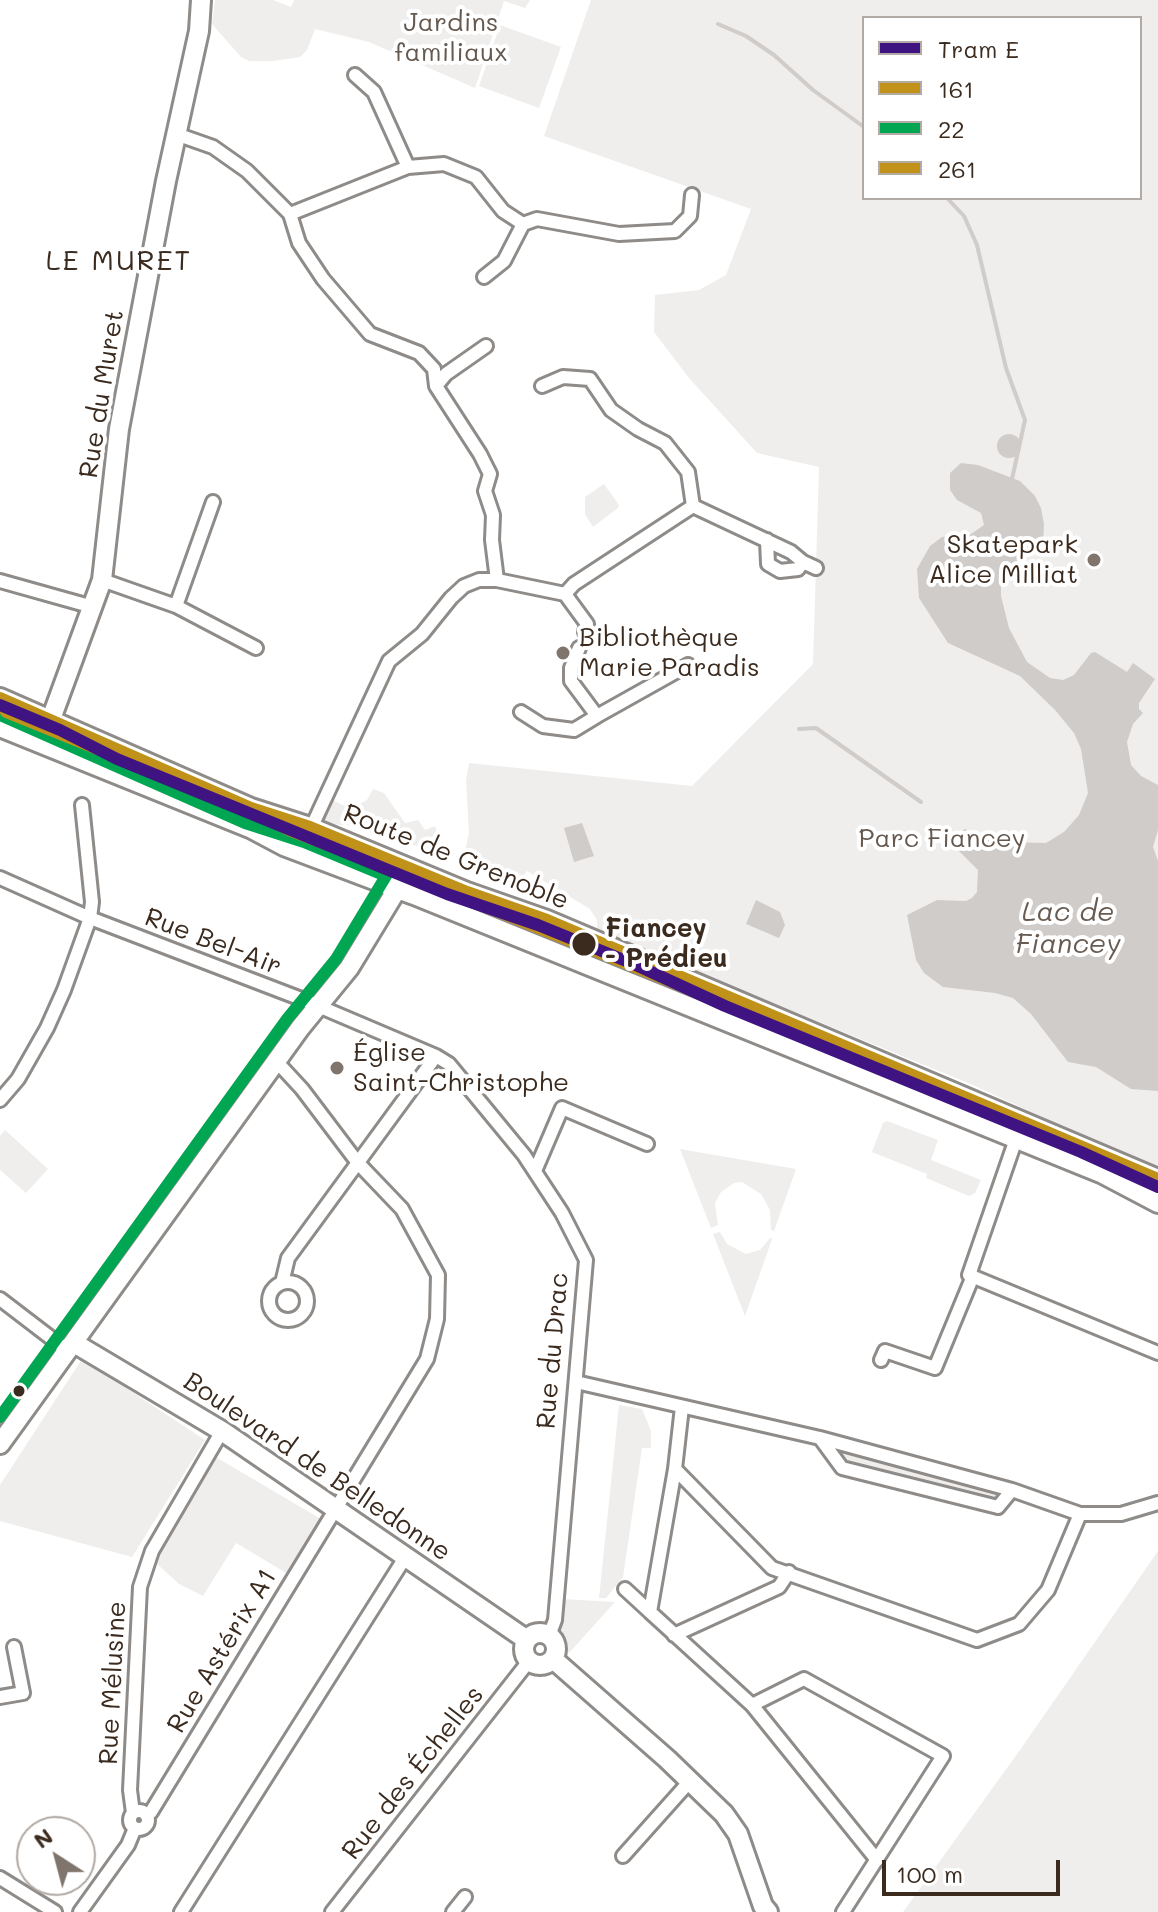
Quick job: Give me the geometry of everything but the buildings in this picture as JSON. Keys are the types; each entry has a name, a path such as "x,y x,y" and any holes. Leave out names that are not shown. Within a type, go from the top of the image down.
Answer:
{"main road":[{"name":"Rue du Muret","path":"42,744 102,580 119,429 199,31 201,0"},
{"name":"Route de Grenoble","path":"0,698 251,808 310,827 467,892 547,920 1158,1179"},
{"name":"Route de Grenoble","path":"0,727 252,829 300,852 1103,1174 1158,1203"},
{"path":"0,1444 277,1062 406,892"},
{"name":"Boulevard de Belledonne","path":"71,1347 222,1431 527,1640"},
{"path":"541,1633 549,1636 554,1641 556,1651 553,1659 546,1665 535,1665 525,1653 527,1640 541,1633"},
{"path":"553,1659 724,1814 738,1834 763,1906 768,1912"}],"street":[{"path":"355,75 374,92 408,167"},
{"path":"176,134 213,147 247,171 290,214 299,243 370,334 419,353 434,369 436,382 490,474 485,491 493,515 492,540 497,580"},
{"path":"290,214 408,167 444,164 476,177 503,211 523,224"},
{"path":"484,277 504,261 523,224 537,219 619,234 675,231 690,216 692,195"},
{"path":"436,382 486,346"},
{"path":"542,386 563,377 590,379 611,410 665,443 688,472 693,506"},
{"path":"176,606 213,502"},
{"path":"565,594 574,584 693,506"},
{"path":"693,506 791,552 816,568"},
{"path":"767,540 768,564 780,571 798,569 803,562"},
{"path":"102,580 176,606 256,648"},
{"path":"300,852 389,661 422,634 464,586 479,580 497,580 565,594 587,624 585,632"},
{"path":"0,581 93,607"},
{"path":"579,648 571,668 571,681 597,716"},
{"path":"521,712 543,726 574,730 688,665"},
{"path":"2,1094 18,1079 47,1028 90,918 92,902 82,805"},
{"path":"406,892 416,871"},
{"name":"Rue Bel-Air","path":"0,878 90,918 320,1006"},
{"name":"Rue du Drac","path":"320,1006 449,1064 535,1171 586,1260 555,1620 549,1636"},
{"path":"282,1283 288,1258 436,1056"},
{"name":"Rue Astérix A1","path":"80,1912 128,1845 135,1828 146,1826 140,1814 151,1812 427,1359 437,1319 438,1275 402,1209 358,1163 302,1089 277,1062"},
{"path":"535,1171 562,1108 647,1144"},
{"path":"1016,1139 969,1275 1158,1353"},
{"path":"881,1360 885,1351 935,1368 973,1276"},
{"path":"0,1299 71,1347"},
{"path":"576,1382 820,1438 1012,1490 1080,1514 1121,1514 1158,1503"},
{"path":"650,1612 675,1469 682,1407"},
{"name":"Rue Mélusine","path":"140,1814 130,1790 140,1587 152,1551 222,1431"},
{"path":"820,1438 842,1468 998,1507 1012,1490"},
{"path":"675,1469 772,1568 977,1640 1019,1624 1048,1590 1080,1514"},
{"path":"181,1912 406,1556"},
{"path":"674,1635 779,1587 789,1572"},
{"path":"625,1589 752,1705 877,1860"},
{"path":"0,1697 23,1693 14,1647"},
{"name":"Rue des Échelles","path":"332,1912 529,1661"},
{"path":"752,1705 804,1679 943,1756 843,1912"},
{"path":"623,1856 690,1781"},
{"path":"0,1878 55,1912"},
{"path":"453,1912 465,1897"}],"shaded area":[{"name":"Jardins familiaux","path":"215,0 273,0 291,7 294,0 530,0 525,8 504,1 475,88 369,42 315,29 307,50 300,57 249,61 241,57 212,24"},
{"name":"Parc Fiancey","path":"591,0 1158,0 1158,1171 973,1085 597,931 597,920 590,909 527,871 524,875 500,881 463,860 469,833 466,780 469,763 692,786 813,664 819,467 757,453 689,378 654,332 655,295 699,290 726,275 751,209 544,136"},
{"path":"500,25 561,47 539,108 479,86"},
{"path":"604,484 619,505 593,527 585,514 585,497"},
{"path":"75,734 288,827 284,837 68,749"},
{"path":"373,789 384,793 405,823 418,820 425,830 435,826 440,840 435,853 364,826 326,824 323,818 329,808 329,798 350,809 367,800"},
{"path":"328,844 390,868 382,878 323,857"},
{"path":"421,877 532,920 525,936 415,892"},
{"path":"645,966 773,1022 768,1035 639,983"},
{"path":"887,1121 938,1140 931,1160 981,1180 975,1193 969,1196 926,1178 927,1174 872,1152 883,1123"},
{"path":"5,1130 48,1169 26,1193 0,1170 0,1136"},
{"path":"680,1149 796,1169 774,1231 771,1230 770,1210 761,1194 742,1182 734,1183 721,1192 715,1203 718,1225 711,1228"},
{"path":"720,1232 727,1244 746,1254 760,1250 772,1239 745,1316 713,1234"},
{"path":"82,1359 205,1440 132,1557 0,1521 0,1485"},
{"path":"619,1405 642,1409 651,1431 651,1448 642,1448 623,1577 606,1598 599,1598"},
{"path":"820,1438 1012,1490 998,1507 842,1468"},
{"path":"214,1456 321,1519 288,1574 236,1543 203,1596 179,1584 155,1562"},
{"path":"1158,1551 1158,1912 903,1912 1020,1750"},
{"path":"562,1599 615,1602 569,1653 563,1644 560,1629"}],"water":[{"path":"1009,434 1018,437 1021,446 1018,455 1009,458 1000,455 997,446 1000,437"},
{"name":"Lac de Fiancey","path":"961,463 978,465 1020,481 1035,496 1041,508 1043,545 1007,570 1001,580 1001,596 1009,628 1027,662 1050,678 1063,680 1074,675 1095,652 1127,672 1133,663 1155,679 1139,703 1143,713 1133,724 1127,742 1131,765 1141,776 1158,785 1158,830 1153,847 1158,861 1158,1091 1131,1089 1096,1067 1068,1062 1031,1014 1013,998 943,987 924,973 916,960 907,915 937,900 966,901 977,892 978,870 950,846 964,829 1005,842 1046,843 1064,832 1079,815 1088,793 1081,749 1074,733 1055,710 1020,676 948,643 919,598 917,569 930,546 942,537 971,534 984,525 981,513 957,500 950,490 950,473"},
{"path":"582,823 594,856 574,862 564,828"},
{"path":"756,900 780,912 785,925 779,938 746,924"}],"waterway":[{"path":"718,24 746,36 774,55 813,90 862,126"},
{"path":"949,200 964,216 977,245 1006,368 1025,420 1012,479"},
{"path":"799,729 816,728 921,802"}],"tram line":[{"name":"E","path":"0,705 60,730 117,759 447,894 538,925 636,965 725,1006 1081,1152 1158,1187"}],"transit line":[{"name":"161","path":"0,698 251,808 310,827 467,892 547,920 1158,1179"},
{"name":"261","path":"6,712 258,814 291,831 420,880 1109,1159 1158,1185"},
{"name":"22","path":"0,715 245,823 304,842 386,876 336,959 287,1019 0,1417"}],"place":[{"name":"Skatepark Alice Milliat","path":"1094,560"},
{"name":"Bibliothèque Marie Paradis","path":"563,653"},
{"name":"Fiancey - Prédieu","path":"584,944"},
{"name":"Église Saint-Christophe","path":"337,1068"}],"district":[{"name":"LE MURET","path":"119,261"}]}
